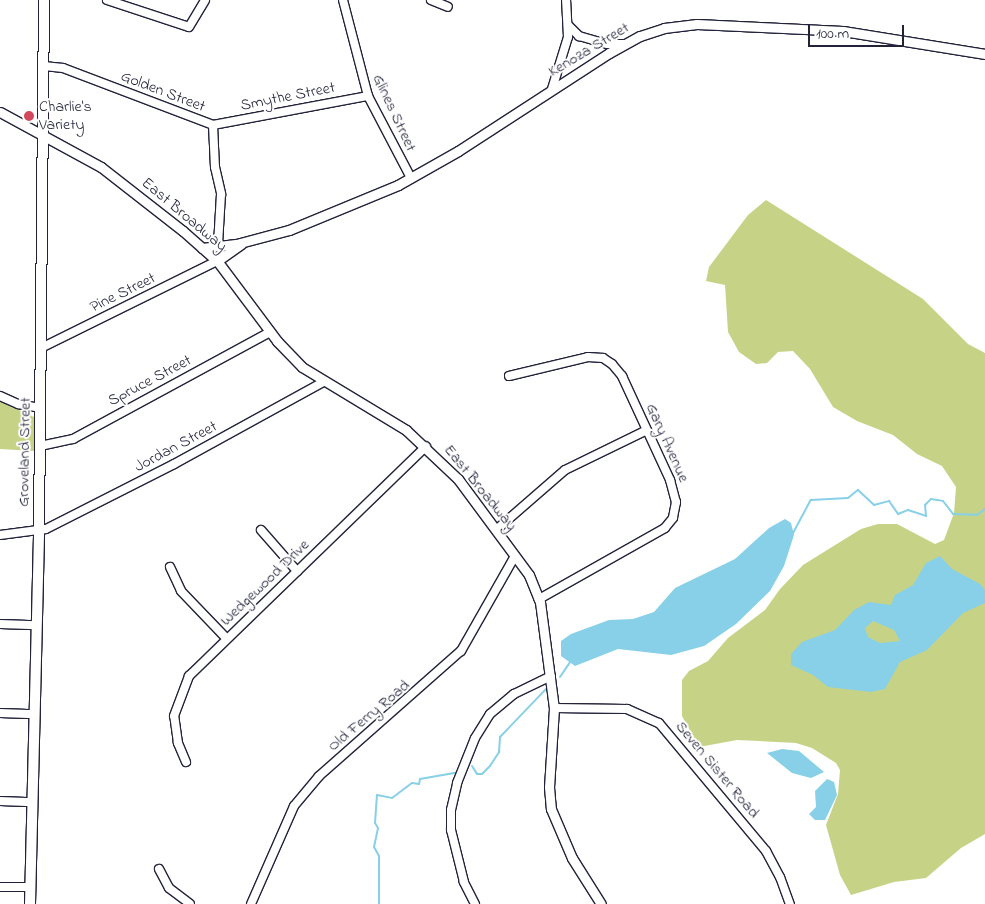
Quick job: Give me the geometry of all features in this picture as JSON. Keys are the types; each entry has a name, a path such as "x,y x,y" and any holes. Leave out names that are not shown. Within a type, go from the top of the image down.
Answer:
{"main road":[{"name":"Groveland Street","path":"30,904 39,531 44,0"}],"street":[{"path":"107,0 189,27 205,0"},
{"name":"Glines Street","path":"343,0 368,96 411,178"},
{"path":"434,0 448,7"},
{"path":"552,89 567,43 566,0"},
{"path":"568,25 586,38 607,44 626,44"},
{"name":"Kenoza Street","path":"202,248 242,243 311,222 411,178 626,44 664,28 712,25 872,34 985,54"},
{"name":"Golden Street","path":"44,66 63,68 213,125 215,167 221,194 218,245"},
{"name":"Smythe Street","path":"213,125 368,96"},
{"name":"East Broadway","path":"0,112 101,167 217,261 270,332 302,367 323,382 406,430 426,446 458,479 532,581 539,599 554,708 549,787 551,809 572,858 602,904"},
{"name":"Kenoza Street","path":"217,261 242,243"},
{"name":"Pine Street","path":"41,348 217,261"},
{"name":"Spruce Street","path":"40,446 72,439 270,332"},
{"name":"Gary Avenue","path":"509,376 577,359 603,358 622,376 675,493 673,518 651,536 539,599"},
{"name":"Jordan Street","path":"39,531 157,473 323,382"},
{"path":"0,396 18,404 40,408"},
{"path":"496,530 565,470 647,430"},
{"name":"Wedgewood Drive","path":"186,762 174,724 179,696 193,672 426,446"},
{"path":"261,530 297,571"},
{"path":"0,534 39,531"},
{"name":"Old Ferry Road","path":"251,904 294,806 319,776 461,651 515,556"},
{"path":"170,567 181,591 226,639"},
{"path":"0,624 36,625"},
{"path":"475,904 464,882 451,830 451,810 458,783 475,738 490,714 514,694 551,676"},
{"name":"Seven Sister Road","path":"554,708 627,709 659,723 766,851 780,876 790,904"},
{"path":"0,713 35,714"},
{"path":"0,801 33,802"},
{"path":"159,870 169,888 190,904"},
{"path":"0,887 30,887"}],"green space":[{"path":"766,200 923,299 968,344 985,353 985,834 961,848 926,878 894,882 851,895 840,875 826,825 838,794 840,770 836,763 812,748 796,743 737,740 699,747 682,716 682,680 689,671 708,661 728,638 765,610 780,589 803,565 861,529 878,524 897,524 935,544 944,540 954,513 956,487 942,466 917,454 893,435 857,421 833,407 810,369 793,351 778,352 767,363 756,364 739,352 728,332 725,285 706,281 709,267 748,215"},
{"path":"0,401 34,417 34,451 0,449"}],"water":[{"path":"785,519 791,523 794,535 784,566 770,591 736,624 704,646 671,655 618,649 575,666 561,656 561,641 571,634 609,620 633,619 654,612 675,588 735,559 769,528"},
{"path":"940,556 952,569 980,584 985,590 985,603 963,613 927,650 900,662 885,689 871,692 828,687 813,675 791,665 791,654 802,642 835,630 854,610 869,602 891,605 895,595 913,585 926,563","holes":["873,621 894,630 900,641 880,643 868,637 865,628"]},
{"path":"782,749 799,751 824,772 811,778 792,773 767,753"},
{"path":"827,779 834,782 837,795 825,820 815,820 809,814 816,807 815,791"}],"waterway":[{"path":"792,535 811,500 848,498 858,490 874,505 889,501 898,514 908,510 926,516 925,505 931,499 943,501 953,514 977,515 985,509"},
{"path":"560,677 570,662"},
{"path":"472,766 477,774 482,774 490,766 499,752 500,737 547,688"},
{"path":"379,904 379,856 374,847 378,828 375,823 377,795 392,798 412,783 419,784 420,779 458,772"}],"place":[{"name":"Charlie's Variety","path":"29,116"}]}
